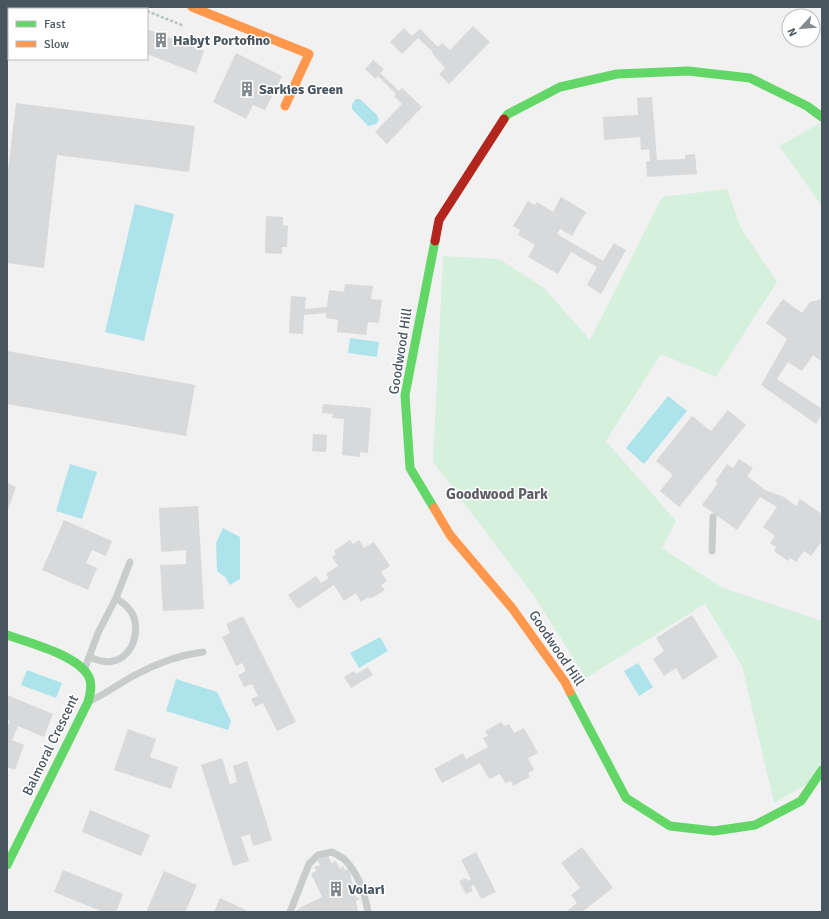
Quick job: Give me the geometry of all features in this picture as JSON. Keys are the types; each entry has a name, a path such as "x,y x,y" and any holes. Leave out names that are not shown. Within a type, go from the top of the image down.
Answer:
{"street":[{"path":"192,7 309,54 284,106"},
{"name":"Goodwood Hill","path":"822,117 807,106 750,78 688,71 617,74 560,87 508,114 439,220 405,395 410,468 450,535 512,608 565,682 626,798 670,826 714,830 756,825 801,801 822,770"},
{"path":"7,636 73,660 84,670"},
{"name":"Balmoral Crescent","path":"7,865 88,702 91,687 89,676 84,670"}],"lane":[{"path":"712,551 713,517"},
{"path":"84,670 98,633 116,598 130,562"},
{"path":"89,657 101,661 114,661 125,655 132,646 136,633 134,618 129,608 116,598"},
{"path":"88,702 107,693 135,675 161,662 184,654 203,652"},
{"path":"290,912 309,864 318,855 332,852 344,859 353,870 365,898 368,912"}],"green space":[{"path":"822,122 822,206 779,146"},
{"path":"727,189 741,228 777,282 716,377 661,354 606,441 676,521 662,548 723,588 822,621 822,768 816,779 774,803 742,666 705,604 586,678 534,596 433,462 443,256 499,259 544,288 590,340 662,197"}],"water":[{"path":"356,99 360,99 377,115 379,120 376,124 368,126 352,109 352,104"},
{"path":"135,204 174,214 144,341 105,332"},
{"path":"350,338 379,342 377,357 348,353"},
{"path":"668,396 687,411 644,464 626,448"},
{"path":"70,464 97,472 82,519 56,511"},
{"path":"223,528 240,537 240,579 230,585 225,577 217,571 216,543"},
{"path":"380,637 388,651 359,668 350,653"},
{"path":"638,663 653,687 639,696 624,671"},
{"path":"27,670 62,683 56,698 21,685"},
{"path":"176,679 217,692 231,721 228,730 166,711"}],"building":[{"path":"9,7 51,7 51,8"},
{"path":"473,26 490,42 449,84 439,74 445,68 432,53 433,52 418,38 402,54 390,42 404,28 412,36 420,29 438,47 442,43 450,50"},
{"name":"Habyt Portofino","path":"148,29 204,51 196,73 148,54"},
{"name":"Sarkies Green","path":"236,53 282,76 265,110 253,105 246,119 213,102"},
{"path":"373,60 384,69 380,73 399,91 402,88 422,107 387,144 375,132 402,104 394,96 396,94 378,76 376,79 365,69"},
{"path":"652,97 657,160 685,159 685,155 695,154 697,174 647,177 646,161 650,161 649,149 641,150 640,137 604,140 603,117 638,115 637,98"},
{"path":"16,103 195,126 189,172 57,155 44,268 7,263 7,179"},
{"path":"561,197 586,212 572,236 560,229 557,234 603,261 614,243 626,250 601,294 587,285 597,267 571,252 558,274 528,257 535,245 518,235 520,230 513,226 528,201 535,205 537,202 553,212"},
{"path":"266,216 283,217 283,225 288,226 287,247 282,247 282,254 265,253"},
{"path":"345,284 373,286 371,299 382,300 379,323 368,322 366,335 337,332 338,320 326,318 326,313 304,315 303,334 289,333 291,296 306,297 305,309 327,307 329,290 344,292"},
{"path":"783,299 802,313 810,302 822,299 822,362 813,355 802,371 788,362 777,379 822,409 822,414 816,424 761,385 787,339 766,323"},
{"path":"7,351 195,385 186,436 7,404"},
{"path":"323,404 371,408 368,453 360,452 360,457 342,455 344,419 332,418 333,414 322,413"},
{"path":"728,410 746,425 679,507 660,491 673,475 656,461 692,416 711,431"},
{"path":"313,434 327,435 326,452 312,451"},
{"path":"739,459 753,468 747,476 765,490 784,497 796,506 800,499 822,514 822,541 811,556 804,551 796,562 790,558 788,561 774,551 776,547 770,543 775,536 763,527 777,507 760,497 737,530 702,505 718,483 715,482 727,464 733,468"},
{"path":"7,483 16,487 7,512"},
{"path":"198,506 204,609 163,611 160,565 186,564 186,550 161,552 159,508"},
{"path":"64,520 112,541 106,556 92,550 86,563 97,568 88,590 42,570"},
{"path":"350,540 353,544 359,540 364,548 374,542 390,566 381,572 387,581 381,585 385,590 370,599 368,597 361,602 356,593 344,601 334,585 298,609 288,595 316,576 321,583 329,578 326,574 338,566 332,557 336,554 334,551"},
{"path":"692,615 718,657 683,680 676,668 664,676 653,659 664,651 656,638"},
{"path":"243,616 296,722 277,731 263,703 255,707 251,699 258,696 252,684 244,687 238,675 246,671 242,663 236,666 222,637 230,633 226,624"},
{"path":"368,667 373,675 351,688 344,677 354,671 356,674"},
{"path":"7,695 53,714 44,737 18,726 12,740 24,745 15,770 7,767 7,728 10,721 7,720"},
{"path":"501,722 504,726 509,724 514,733 524,728 538,753 528,758 534,770 528,773 530,777 513,786 511,781 505,783 500,774 489,779 480,763 442,783 434,769 463,753 466,759 488,747 483,738 488,736 485,731"},
{"path":"128,729 156,739 150,757 178,767 171,789 114,770"},
{"path":"222,758 230,784 237,782 233,766 247,761 272,840 253,846 250,834 241,837 249,861 233,866 201,765"},
{"path":"90,810 150,835 141,856 82,832"},
{"path":"582,847 613,888 582,912 566,912 577,903 571,895 580,888 561,863"},
{"path":"476,852 496,892 481,899 474,885 471,887 473,891 466,894 459,881 466,878 468,881 471,879 461,860"},
{"name":"Volari","path":"328,855 331,863 336,861 340,869 343,866 346,871 349,867 355,896 360,899 356,901 358,912 295,911 322,897 311,874 316,871 314,867 320,865 317,860"},
{"path":"63,870 123,894 116,912 103,912 54,892"},
{"path":"164,871 197,885 185,912 146,912"},
{"path":"220,898 250,912 214,912"}],"traffic: fast":[{"path":"504,119 508,114 560,87 617,74 688,71 750,78 807,106 822,117"},
{"path":"434,508 410,468 405,395 435,241"},
{"path":"7,635 41,646 66,657 77,664 85,672 90,680 91,686 88,702 7,865"},
{"path":"570,692 626,798 670,826 714,831 755,825 801,801 822,770"}],"traffic: slow":[{"path":"192,7 309,54 285,106"},
{"path":"434,508 450,535 512,608 565,682 570,692"}],"traffic: jam":[{"path":"435,241 439,220 504,119"}],"place":[{"name":"Habyt Portofino","path":"161,40"},
{"name":"Sarkies Green","path":"247,89"},
{"name":"Volari","path":"336,889"}],"district":[{"name":"Goodwood Park","path":"497,494"}]}
